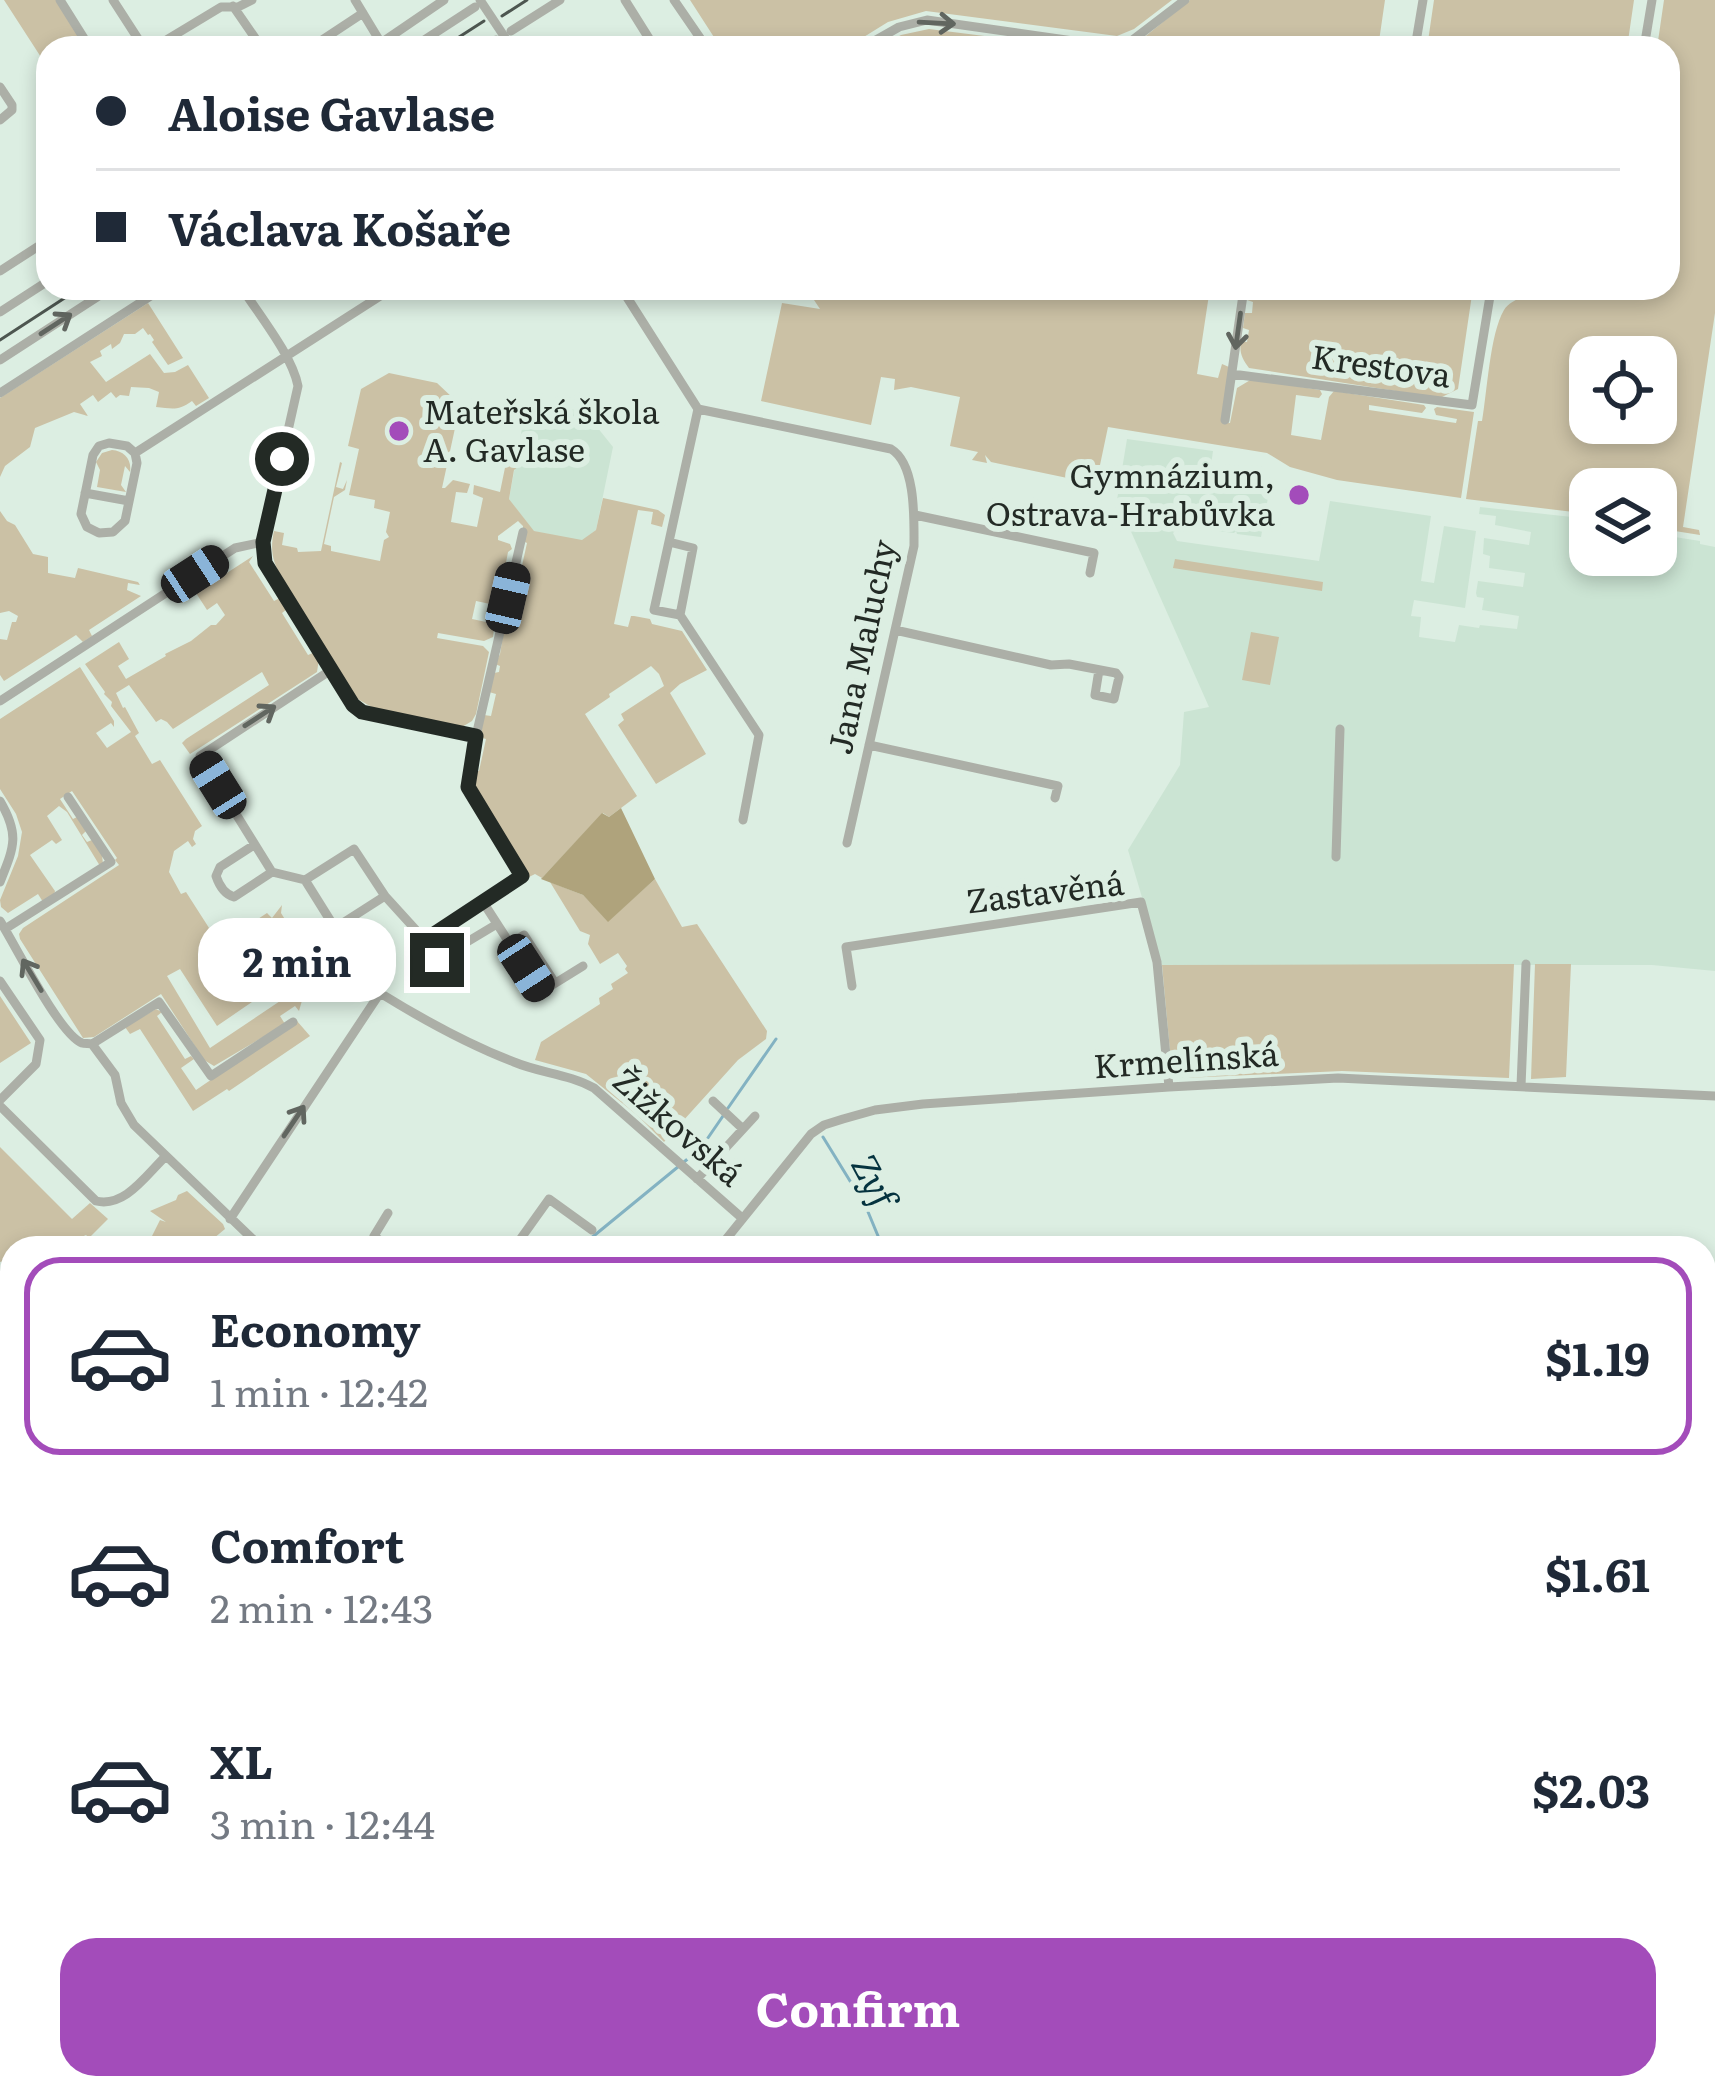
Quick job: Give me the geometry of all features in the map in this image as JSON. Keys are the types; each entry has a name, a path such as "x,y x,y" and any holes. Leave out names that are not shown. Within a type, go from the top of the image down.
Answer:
{"street":[{"path":"59,0 82,36"},
{"path":"113,0 139,36"},
{"path":"169,36 221,7 252,0"},
{"path":"355,0 373,36"},
{"path":"390,36 444,0"},
{"path":"511,31 560,0"},
{"path":"625,0 648,36"},
{"path":"674,0 698,36"},
{"path":"1138,36 1185,0"},
{"path":"1417,36 1423,0"},
{"path":"1646,36 1652,0"},
{"path":"430,36 477,4 502,36"},
{"path":"233,6 254,36"},
{"path":"335,36 363,13"},
{"path":"883,36 927,20 1032,36"},
{"path":"0,87 12,105 12,112 0,120"},
{"path":"0,271 36,248"},
{"path":"0,309 36,289"},
{"path":"0,360 92,300"},
{"path":"0,393 144,300"},
{"path":"250,300 298,386 263,542 265,563 353,705 362,712 476,736"},
{"path":"135,453 374,300"},
{"path":"629,300 698,409 654,610 680,615"},
{"path":"1225,421 1242,300"},
{"name":"Krestova","path":"1232,374 1472,406 1489,300"},
{"name":"Jana Maluchy","path":"698,409 891,449 904,460 915,515 914,546 847,843"},
{"path":"109,442 135,453 125,521 113,532 99,533 87,527 81,514 93,455 109,442"},
{"path":"86,493 129,501"},
{"path":"915,515 1094,554 1090,573"},
{"path":"425,940 522,876 468,787 523,532"},
{"path":"0,681 4,698 235,548 263,542"},
{"path":"670,542 693,548 680,615 759,735 743,820"},
{"path":"895,630 1051,665 1099,670"},
{"path":"331,670 200,755 272,872 305,880 334,928 385,896"},
{"path":"1336,857 1340,728"},
{"path":"869,746 1058,785 1055,798"},
{"path":"68,797 111,862 3,925 59,1021 79,1041 92,1044 115,1075 126,1115 249,1236"},
{"path":"0,801 15,835 0,882"},
{"path":"254,844 220,867 216,876 221,886 234,897 272,872"},
{"path":"305,880 354,849 437,960 497,924"},
{"path":"483,902 541,992 583,966"},
{"name":"Zastavěná","path":"846,947 1141,902 1157,962 1168,1087"},
{"path":"843,931 852,986"},
{"path":"1521,1086 1526,964"},
{"path":"0,981 40,1040"},
{"name":"Žižkovská","path":"230,1219 380,993 481,1048 594,1088 742,1218"},
{"path":"92,1044 158,1002 211,1076 293,1022"},
{"path":"59,1021 40,1040 36,1064 0,1103 96,1201 120,1200 166,1156"},
{"name":"Krmelínská","path":"728,1236 811,1134 824,1125 875,1110 1338,1078 1715,1096"},
{"path":"712,1101 743,1129"},
{"path":"697,1179 755,1116"},
{"path":"522,1236 548,1199 592,1230"},
{"path":"373,1236 388,1213"}],"shaded area":[{"path":"4,0 56,0 79,36 36,36 36,49"},
{"path":"690,0 1172,0 1117,36 926,11 888,22 865,36 713,36"},
{"path":"1190,0 1385,0 1380,36 1146,36"},
{"path":"1434,0 1634,0 1629,36 1429,36"},
{"path":"1664,0 1715,0 1715,313 1683,527 1699,530 1700,535 1677,531 1677,468 1569,468 1569,511 1466,499 1492,348 1504,310 1517,300 1680,300 1680,36 1659,36"},
{"path":"929,29 984,36 899,36"},
{"path":"814,300 1208,300 1197,374 1218,378 1222,364 1229,367 1222,422 1230,423 1237,388 1252,379 1320,390 1319,398 1296,395 1291,435 1321,440 1334,391 1426,408 1422,413 1369,405 1369,410 1456,423 1457,419 1436,415 1434,409 1474,412 1461,498 1337,480 1290,467 1267,453 1108,427 1096,484 991,462 985,455 987,463 972,460 978,452 950,446 960,397 911,387 894,390 895,379 881,377 871,425 761,401 782,303 820,309"},
{"path":"1247,300 1471,300 1458,389 1440,398 1249,368 1240,349 1241,341 1247,342 1245,313 1252,313 1253,302"},
{"path":"148,303 183,358 168,365 143,328 124,334 120,343 112,349 111,344 90,362 106,382 150,354 164,373 188,365 209,398 196,406 192,401 170,408 156,407 159,392 149,388 131,387 129,396 116,398 111,392 98,402 93,395 80,404 88,416 74,412 35,428 30,447 5,466 0,477 0,398"},
{"path":"389,373 437,383 454,399 450,416 457,419 442,488 453,480 470,484 467,493 456,492 451,522 477,527 483,498 473,494 474,485 500,492 507,458 525,461 514,470 509,499 534,531 582,540 596,530 603,498 665,515 662,527 651,524 653,512 638,510 614,624 628,627 634,616 682,631 707,670 670,693 706,754 656,784 618,725 624,720 621,714 664,686 659,674 651,666 609,694 585,714 637,796 609,817 603,813 542,878 529,877 493,825 478,797 472,771 479,771 486,739 479,737 496,694 489,692 494,673 499,672 495,664 527,543 523,526 518,521 498,536 512,549 499,608 476,601 472,619 491,623 495,619 493,637 484,641 438,633 437,638 483,646 489,652 476,714 462,727 375,709 356,698 280,580 274,561 274,531 284,533 282,545 298,552 321,551 340,462 336,487 343,489 347,480 345,490 334,497 324,544 331,551 380,561 384,540 389,537 390,512 374,508 375,500 349,495 359,449 348,446 361,389"},
{"path":"548,404 585,412 613,447 596,530 582,541 533,531 509,499 523,423"},
{"path":"1127,439 1213,451 1208,486 1269,492 1261,537 1180,526 1173,533 1177,541 1319,561 1330,501 1431,516 1421,581 1434,583 1444,526 1476,531 1465,608 1414,600 1411,616 1421,617 1419,637 1455,642 1459,625 1517,629 1519,616 1482,610 1484,598 1476,593 1478,581 1523,587 1525,573 1489,568 1490,556 1483,554 1484,538 1529,545 1531,532 1495,525 1496,516 1479,514 1480,507 1569,517 1569,576 1677,576 1677,537 1715,547 1715,971 1652,965 1162,965 1128,850 1180,765 1184,712 1209,707 1117,500"},
{"path":"112,450 130,463 121,485 126,492 97,487 100,470 96,462"},
{"path":"0,511 33,554 48,557 48,573 75,578 78,568 138,582 140,585 128,583 127,590 141,596 89,630 92,636 83,642 76,635 4,681 0,639 7,640 18,616 0,613"},
{"path":"253,556 249,562 274,601 280,598 287,609 282,613 308,655 315,652 319,659 317,672 190,754 182,743 186,739 269,685 262,672 173,729 161,719 156,722 129,685 116,693 152,764 160,760 202,826 195,831 196,844 192,847 188,841 174,851 169,872 181,894 186,892 211,931 220,925 229,938 267,913 272,918 282,905 286,921 291,919 310,948 305,951 309,962 304,957 285,970 290,976 217,1026 180,969 167,976 210,1048 298,989 303,997 299,1011 295,1006 280,1016 285,1024 214,1066 204,1060 161,994 94,1037 83,1038 20,939 23,928 119,865 72,791 60,799 73,819 77,817 86,831 82,835 87,842 92,840 103,864 59,806 47,816 62,840 56,844 52,840 30,855 54,895 43,902 38,894 8,913 1,907 22,832 0,789 0,719 80,667 114,721 114,727 111,723 96,733 107,748 131,732 85,664 119,642 129,659 118,666 126,679 216,625 225,615 217,603 207,610 196,593"},
{"path":"1175,559 1323,582 1322,591 1173,568"},
{"path":"1251,632 1279,637 1270,685 1242,680"},
{"path":"621,808 655,879 608,922 583,895 541,879 602,813 609,817"},
{"path":"655,879 682,927 697,924 767,1031 766,1039 738,1060 664,1142 586,1074 535,1060 541,1042 600,1004 599,998 613,989 611,984 628,973 618,953 600,964 588,944 590,935 580,931 550,882 583,895 608,921"},
{"path":"1514,964 1509,1078 1342,1071 1184,1078 1172,1073 1162,965"},
{"path":"1535,964 1571,964 1566,1077 1531,1079"},
{"path":"0,996 31,1043 0,1063"},
{"path":"156,1009 162,1012 157,1016 185,1059 194,1059 181,1068 196,1090 297,1021 310,1036 193,1111 140,1029 130,1034 125,1027"},
{"path":"0,1147 72,1219 90,1203 108,1219 91,1236 0,1236"},
{"path":"187,1191 225,1229 217,1236 152,1236 160,1220 166,1222 150,1211"}],"waterway":[{"path":"728,1108 776,1039"},
{"path":"594,1236 701,1148 723,1116"},
{"name":"Zyf","path":"823,1137 878,1236"}],"tram line":[{"path":"502,16 527,0"},
{"path":"461,36 484,21"},
{"path":"0,340 62,300"}],"place":[{"name":"Mateřská škola A. Gavlase","path":"399,431"},
{"name":"Gymnázium, Ostrava-Hrabůvka","path":"1299,495"}],"route":[{"path":"282,459 263,542 265,563 353,705 362,712 476,736 468,787 522,876 425,940 437,960"}]}
